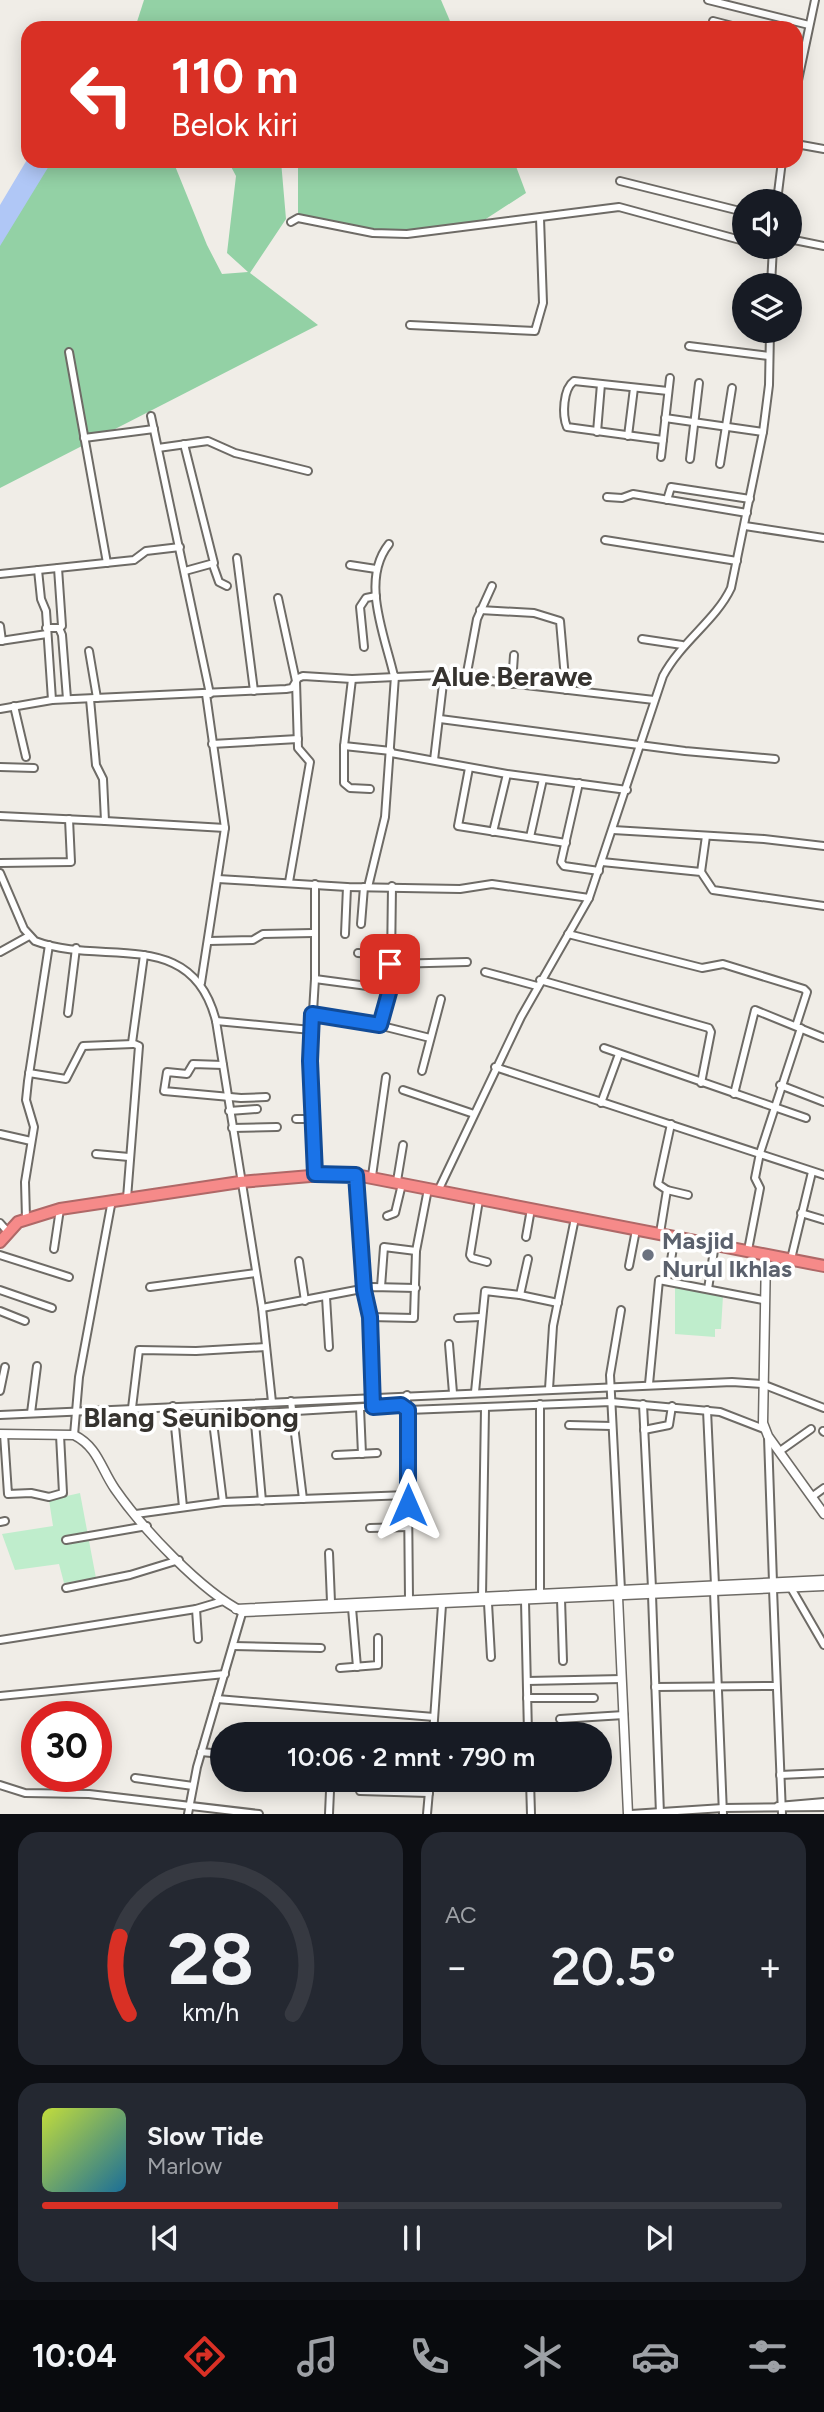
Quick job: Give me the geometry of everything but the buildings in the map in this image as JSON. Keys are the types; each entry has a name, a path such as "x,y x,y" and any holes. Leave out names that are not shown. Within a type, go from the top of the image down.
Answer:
{"highway":[{"path":"0,1242 4,1227 60,1209 240,1182 315,1174 356,1175 824,1266"}],"main road":[{"path":"766,1254 762,1384 766,1432 824,1514"},
{"path":"2,1434 74,1435 92,1447 116,1491 147,1526 223,1601 241,1609 352,1608 409,1599 485,1600"},
{"path":"241,1609 331,1602 442,1605 540,1594 572,1596 714,1589 824,1580"},
{"path":"774,1586 824,1586"},
{"path":"619,1593 630,1814"},
{"path":"512,1598 525,1601 561,1600 572,1596"}],"street":[{"path":"708,0 793,21"},
{"path":"803,55 815,0"},
{"path":"803,24 809,25"},
{"path":"803,145 824,149"},
{"path":"778,189 779,168"},
{"path":"620,181 732,209"},
{"path":"292,222 298,218 395,235 450,231 619,207 732,238"},
{"path":"410,325 535,331 542,303 540,218"},
{"path":"802,242 824,246"},
{"path":"370,1317 413,1319 416,1251 433,1190 474,1114 538,983 589,898 663,676 682,645 724,601 737,561 763,432 770,343"},
{"path":"689,346 769,356"},
{"path":"69,352 107,564"},
{"path":"661,457 670,379"},
{"path":"663,440 567,427 566,394 574,381 668,391"},
{"path":"691,459 699,383"},
{"path":"597,432 601,384"},
{"path":"628,436 634,388"},
{"path":"720,464 732,388"},
{"path":"151,416 185,571 208,694 212,744 225,828 201,983"},
{"path":"665,418 763,432"},
{"path":"84,438 153,429"},
{"path":"158,448 208,441 242,455 308,471"},
{"path":"184,444 202,502 213,565 219,582 227,586"},
{"path":"667,500 671,487 750,499"},
{"path":"607,497 622,498 633,494 747,513"},
{"path":"745,526 824,538"},
{"path":"605,540 737,561"},
{"path":"361,924 366,887 384,824 391,752 395,676 376,596 376,569 381,554 389,544"},
{"path":"0,573 107,564 136,559 146,551 180,547"},
{"path":"237,558 254,691"},
{"path":"185,571 213,565"},
{"path":"350,565 376,569"},
{"path":"58,568 62,626 59,629 67,699"},
{"path":"38,570 52,700"},
{"path":"466,678 480,611 492,586"},
{"path":"364,647 360,607 366,598 376,596"},
{"path":"278,598 296,681 300,753 310,762 289,882"},
{"path":"480,611 534,613 560,621 566,690"},
{"path":"0,626 1,641 59,629"},
{"path":"642,639 682,645"},
{"path":"89,651 96,765 103,779 105,821"},
{"path":"512,684 514,654"},
{"path":"0,709 52,700 292,688 296,681 307,676 352,679 443,675 654,700"},
{"path":"434,760 443,675"},
{"path":"352,679 344,746 345,785 369,789"},
{"path":"14,706 26,757"},
{"path":"440,719 775,759"},
{"path":"212,744 298,739"},
{"path":"344,746 507,774 627,790"},
{"path":"0,767 34,768"},
{"path":"469,768 458,825 566,843"},
{"path":"493,832 507,774"},
{"path":"530,837 543,779"},
{"path":"579,783 562,865 599,871"},
{"path":"0,816 225,828"},
{"path":"0,863 71,862 69,819"},
{"path":"613,830 824,846"},
{"path":"706,836 701,872 713,890 824,906"},
{"path":"602,862 701,872"},
{"path":"1,878 29,936 49,945 144,955 174,963 201,983 216,1021 256,1273 272,1402"},
{"path":"218,879 348,887 460,889 492,884 589,898"},
{"path":"315,884 315,979 311,1030 315,1174"},
{"path":"380,1025 390,989 391,886"},
{"path":"345,934 348,887"},
{"path":"209,941 253,940 263,934 313,933"},
{"path":"568,934 706,969 723,964 807,992 799,1027 760,1153 755,1178 760,1188 748,1250"},
{"path":"0,952 29,936"},
{"path":"26,1218 25,1182 34,1123 26,1100 49,945"},
{"path":"68,1013 76,948"},
{"path":"358,953 391,955"},
{"path":"133,1044 144,955"},
{"path":"390,964 467,962"},
{"path":"485,972 538,983 709,1028 711,1032 701,1083"},
{"path":"315,979 390,989"},
{"path":"422,1071 441,999"},
{"path":"734,1094 754,1011 824,1038"},
{"path":"312,1014 380,1025 430,1038"},
{"path":"216,1021 311,1030"},
{"path":"29,1073 66,1079 83,1046 139,1046 127,1198"},
{"path":"604,1048 806,1118"},
{"path":"601,1103 619,1054"},
{"path":"223,1065 193,1064 188,1074 167,1072 164,1091 266,1097"},
{"path":"495,1068 824,1175"},
{"path":"372,1176 386,1076"},
{"path":"780,1084 824,1102"},
{"path":"403,1090 474,1114"},
{"path":"229,1111 257,1110"},
{"path":"296,1119 313,1119"},
{"path":"671,1124 657,1184 667,1190 688,1195"},
{"path":"232,1128 277,1127"},
{"path":"0,1134 31,1141"},
{"path":"387,1216 395,1213 403,1145"},
{"path":"96,1154 129,1157"},
{"path":"791,1259 812,1172"},
{"path":"356,1175 364,1290 370,1317 373,1407"},
{"path":"660,1233 667,1190"},
{"path":"74,1435 74,1411 112,1200"},
{"path":"479,1200 470,1255 487,1262"},
{"path":"54,1249 60,1209"},
{"path":"526,1237 531,1209"},
{"path":"801,1213 824,1220"},
{"path":"549,1389 558,1303 575,1218"},
{"path":"629,1266 636,1230"},
{"path":"671,1260 674,1236"},
{"path":"708,1289 715,1244"},
{"path":"381,1287 384,1247 416,1251"},
{"path":"0,1255 69,1277"},
{"path":"520,1296 528,1259"},
{"path":"299,1261 305,1301"},
{"path":"150,1287 256,1273"},
{"path":"649,1384 659,1281 667,1280 763,1300"},
{"path":"261,1308 381,1287 416,1288"},
{"path":"0,1290 52,1308"},
{"path":"474,1392 486,1290 558,1303"},
{"path":"326,1297 329,1347"},
{"path":"619,1593 610,1386 612,1351 621,1310"},
{"path":"0,1311 25,1321"},
{"path":"458,1318 481,1317"},
{"path":"449,1344 453,1393"},
{"path":"132,1408 139,1350 196,1351 266,1347"},
{"path":"31,1413 37,1366"},
{"path":"0,1391 5,1367"},
{"path":"0,1415 732,1382 762,1384 824,1408"},
{"path":"407,1395 409,1599"},
{"path":"291,1401 303,1499"},
{"path":"253,1402 262,1501"},
{"path":"212,1416 401,1405 408,1410 611,1402 708,1410 738,1417 766,1432 781,1808"},
{"path":"211,1404 223,1502"},
{"path":"540,1404 540,1594"},
{"path":"643,1404 660,1813"},
{"path":"173,1406 183,1507"},
{"path":"644,1430 669,1424 672,1406"},
{"path":"360,1408 362,1454"},
{"path":"485,1408 485,1600 491,1657"},
{"path":"708,1410 723,1811"},
{"path":"569,1425 612,1426"},
{"path":"780,1451 811,1429"},
{"path":"2,1434 8,1494 31,1493 49,1497 63,1493 60,1435"},
{"path":"336,1455 377,1453"},
{"path":"813,1496 824,1488"},
{"path":"136,1514 223,1502 408,1495"},
{"path":"66,1540 147,1526"},
{"path":"370,1528 408,1527"},
{"path":"329,1553 331,1602"},
{"path":"66,1588 130,1575 179,1560"},
{"path":"790,1588 824,1645"},
{"path":"561,1600 563,1661"},
{"path":"0,1640 196,1609 223,1601"},
{"path":"525,1601 528,1722"},
{"path":"434,1722 442,1605"},
{"path":"352,1608 358,1667"},
{"path":"196,1609 198,1639"},
{"path":"188,1810 201,1752 233,1646 241,1609"},
{"path":"340,1668 379,1665 378,1639"},
{"path":"233,1646 321,1647"},
{"path":"0,1696 225,1674"},
{"path":"527,1681 622,1679"},
{"path":"655,1687 776,1686"},
{"path":"527,1698 594,1698"},
{"path":"217,1699 434,1717"},
{"path":"560,1719 624,1715"},
{"path":"201,1752 210,1753"},
{"path":"780,1775 824,1773"},
{"path":"135,1778 193,1786"},
{"path":"0,1785 25,1793 89,1794 188,1810 259,1814"},
{"path":"329,1814 330,1792"},
{"path":"394,1792 429,1793 428,1814"},
{"path":"530,1792 531,1814"},
{"path":"781,1808 824,1802"},
{"path":"630,1814 824,1807"}],"green space":[{"path":"144,0 441,0 450,21 137,21"},
{"path":"47,168 176,168 207,245 222,274 248,272 227,253 236,176 232,168 282,168 286,219 250,273 318,325 0,488 0,242"},
{"path":"298,168 517,168 526,193 472,228 385,234 298,218"},
{"path":"675,1284 723,1296 721,1329 715,1329 715,1337 675,1334"},
{"path":"80,1493 96,1578 64,1583 59,1564 15,1570 2,1534 53,1526 49,1500"}],"water":[{"path":"22,168 48,168 0,246 0,205"}],"place":[{"name":"Masjid Nurul Ikhlas","path":"648,1255"}],"district":[{"name":"Alue Berawe","path":"512,676"},
{"name":"Blang Seunibong","path":"191,1417"}],"route":[{"path":"390,964 390,989 380,1025 346,1017 312,1014 310,1061 315,1174 356,1175 364,1290 370,1317 373,1407 401,1405 408,1410 408,1505"}]}
